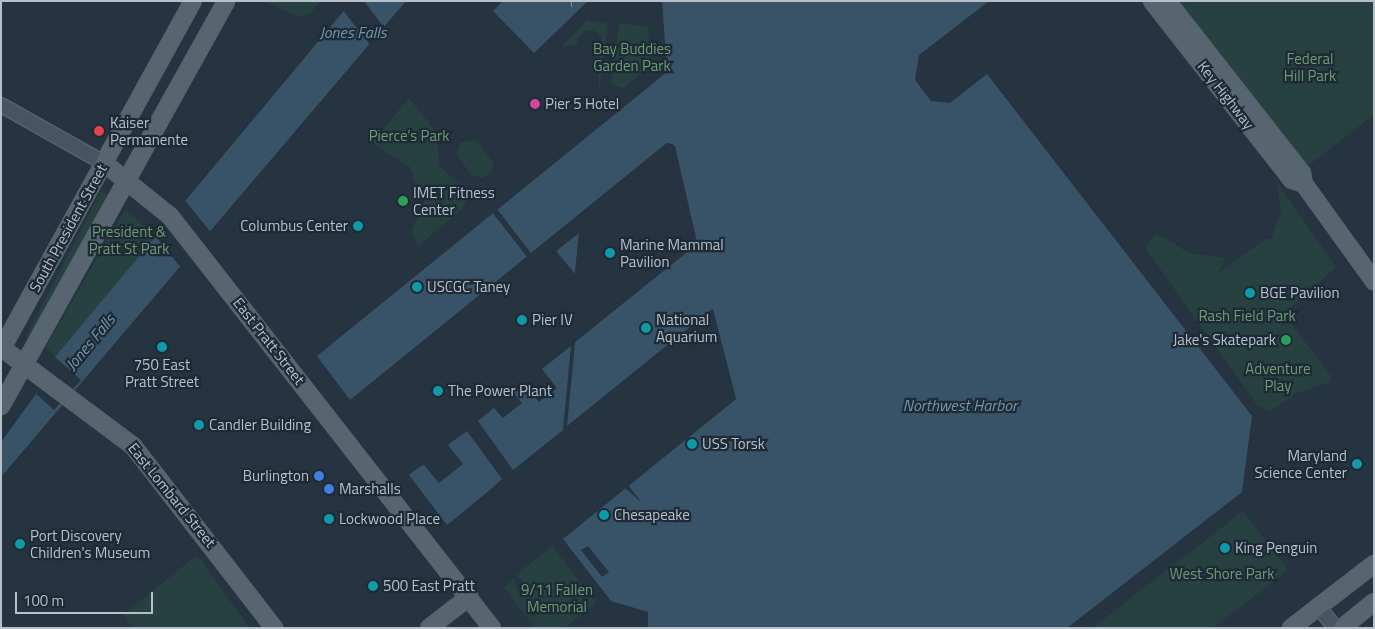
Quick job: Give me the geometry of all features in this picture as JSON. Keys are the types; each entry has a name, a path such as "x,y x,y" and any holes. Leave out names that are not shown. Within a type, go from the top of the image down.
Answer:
{"main road":[{"name":"South President Street","path":"2,349 194,1"},
{"name":"South President Street","path":"1,406 26,365 129,180 226,1"},
{"name":"Key Highway","path":"1152,1 1292,180 1304,184"},
{"name":"Key Highway","path":"1167,1 1302,173 1304,184 1374,281"},
{"name":"East Pratt Street","path":"1,105 104,163 129,180 170,216 492,628"},
{"name":"East Lombard Street","path":"2,349 68,395 140,453 274,628"},
{"path":"1291,628 1374,564"},
{"path":"429,628 469,597"},
{"path":"1342,628 1374,602"},
{"path":"1318,606 1335,628"}],"green space":[{"path":"264,1 320,1 310,14 299,17"},
{"name":"Federal Hill Park","path":"1177,1 1374,1 1374,115 1306,167"},
{"path":"587,20 608,24 599,91 599,65 594,57 601,52 602,39 595,31 587,30 578,37 577,45 562,46"},
{"name":"Bay Buddies Garden Park","path":"619,23 648,27 651,65 624,88 611,84"},
{"name":"Pierce’s Park","path":"409,98 436,132 440,167 472,194 463,208 418,246 412,230 422,207 411,168 372,143"},
{"path":"475,140 493,162 492,172 482,178 471,175 456,154 461,142"},
{"name":"Rash Field Park","path":"1277,183 1336,267 1290,308 1297,318 1291,323 1330,375 1330,382 1297,393 1270,411 1258,406 1145,248 1155,235 1162,236 1189,253 1225,258 1219,273 1267,238 1271,240 1281,210"},
{"path":"101,191 109,196 32,340 26,336"},
{"name":"President & Pratt St Park","path":"125,209 156,237 55,357 46,347"},
{"name":"West Shore Park","path":"1243,511 1288,570 1213,628 1092,628"},
{"name":"9/11 Fallen Memorial","path":"552,546 596,603 564,628 535,628 504,587 514,578 519,595 529,587 516,575"},
{"path":"197,555 250,628 133,628 123,615"}],"water":[{"name":"Jones Falls","path":"352,1 406,1 1,477 1,442 36,394 55,357"},
{"path":"503,1 588,1 534,53 493,11"},
{"name":"Northwest Harbor","path":"662,1 989,1 919,55 915,80 931,101 950,103 987,74 1252,416 1242,492 1067,628 648,628 648,612 611,601 563,539 736,399 713,309 447,525 409,475 696,245 673,144 667,143 350,400 317,356 667,72"},
{"path":"579,232 575,274 556,251"}],"pier":[{"path":"349,1 364,1 385,29 371,46 342,9"},
{"path":"667,143 675,146 697,242 575,342 567,426 712,309 713,312 449,527 502,479 467,431 448,445 463,464 439,483 424,465 408,473 694,243 672,147 668,145 350,400 527,257 492,212 497,209 531,253","holes":["571,346 563,430 513,470 478,421 494,408 503,418 522,403 513,392 524,384 539,402 557,388 542,369"]},
{"path":"184,199 212,234 182,269 155,236"},
{"path":"580,230 577,275 575,277 553,251","holes":["579,233 575,274 556,251"]},
{"path":"716,322 736,399 628,485 642,503 625,488 560,538 734,397"},
{"path":"55,357 81,380 54,410 36,394"},
{"path":"588,546 609,572 602,577 581,550"}],"ferry route":[{"path":"571,1 572,8"}],"place":[{"name":"Pier 5 Hotel","path":"535,104"},
{"name":"Kaiser Permanente","path":"99,131"},
{"name":"IMET Fitness Center","path":"403,201"},
{"name":"Columbus Center","path":"358,226"},
{"name":"Marine Mammal Pavilion","path":"610,253"},
{"name":"USCGC Taney","path":"417,287"},
{"name":"BGE Pavilion","path":"1250,293"},
{"name":"Pier IV","path":"522,320"},
{"name":"National Aquarium","path":"646,328"},
{"name":"Jake's Skatepark","path":"1286,340"},
{"name":"750 East Pratt Street","path":"162,347"},
{"name":"The Power Plant","path":"438,391"},
{"name":"Candler Building","path":"199,425"},
{"name":"USS Torsk","path":"692,444"},
{"name":"Maryland Science Center","path":"1357,464"},
{"name":"Burlington","path":"319,476"},
{"name":"Marshalls","path":"329,489"},
{"name":"Chesapeake","path":"604,515"},
{"name":"Lockwood Place","path":"329,519"},
{"name":"Port Discovery Children's Museum","path":"20,544"},
{"name":"King Penguin","path":"1225,548"},
{"name":"500 East Pratt","path":"373,586"}],"park label":[{"name":"Adventure Play","path":"1278,376"}]}
